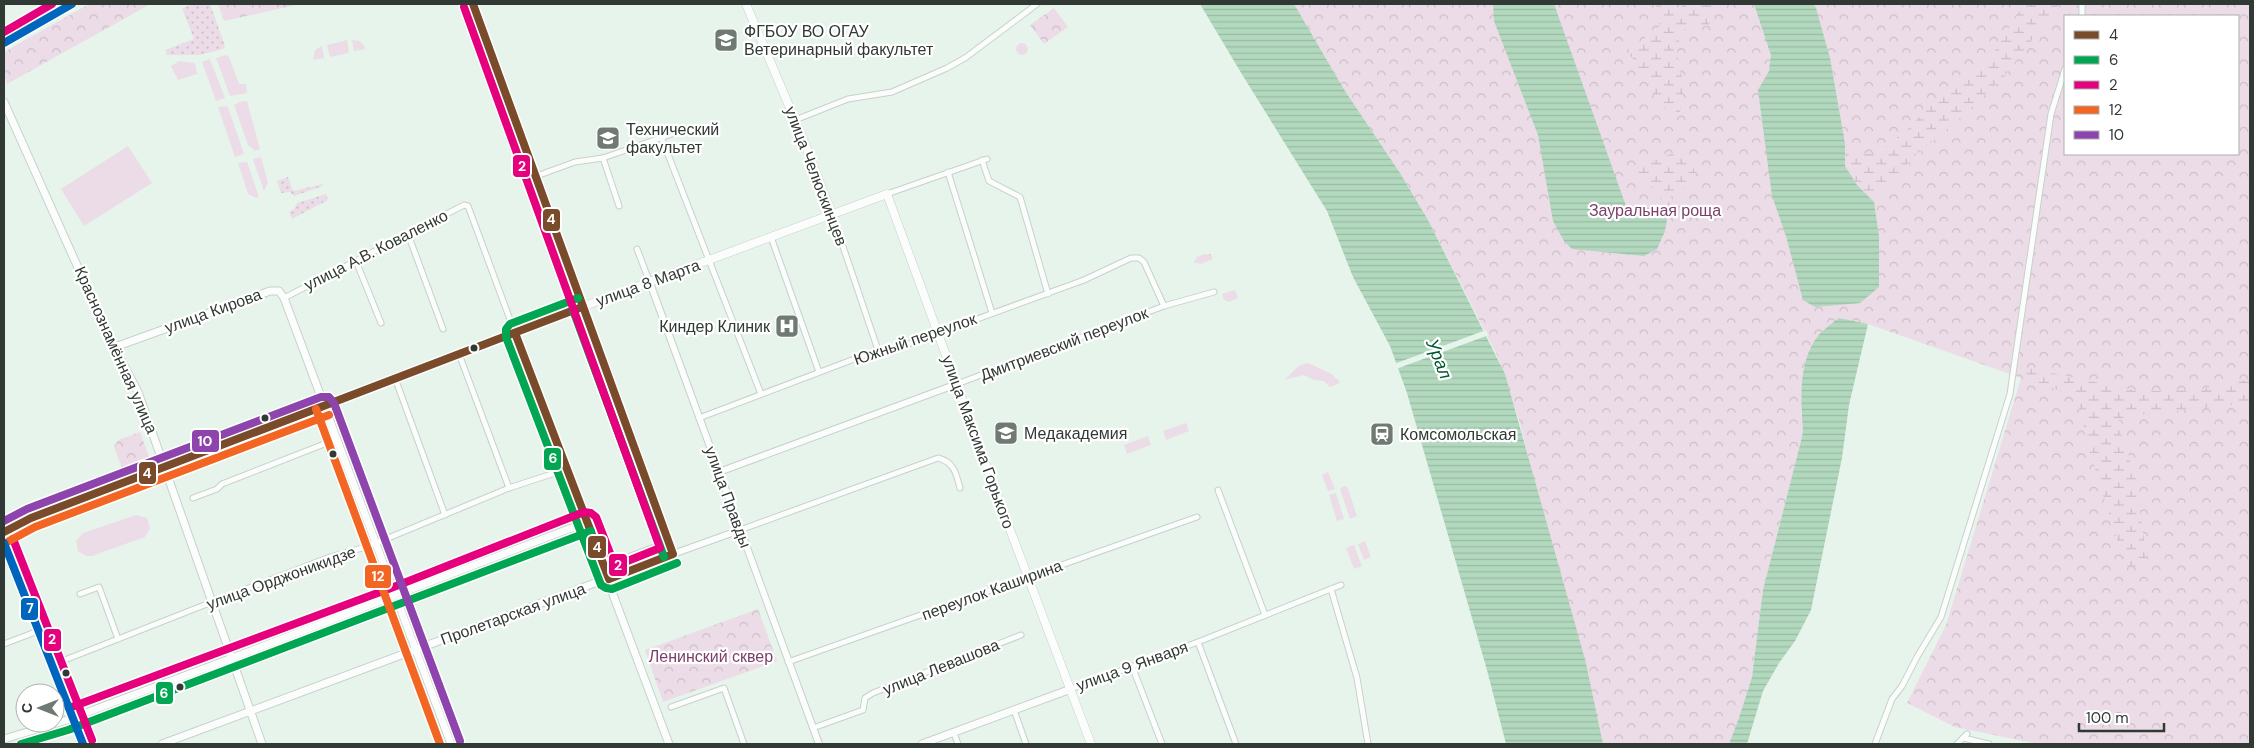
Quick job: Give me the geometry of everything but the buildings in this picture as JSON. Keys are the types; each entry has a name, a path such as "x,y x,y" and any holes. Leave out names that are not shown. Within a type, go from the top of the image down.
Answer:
{"main road":[{"path":"4,43 72,4"},
{"path":"473,4 673,554"},
{"name":"улица Челюскинцев","path":"746,4 832,214"},
{"name":"Краснознамённая улица","path":"4,102 115,347 138,392 262,744"},
{"name":"улица 8 Марта","path":"4,532 31,518 395,378 887,194"},
{"name":"улица Максима Горького","path":"887,194 1091,744"},
{"name":"улица Кирова","path":"115,347 270,290 279,291 284,298 451,744"},
{"path":"515,333 609,579 669,744"},
{"path":"4,739 72,717 232,658 587,522"},
{"path":"4,543 83,744"},
{"path":"604,567 668,543"},
{"name":"Пролетарская улица","path":"162,744 673,554"},
{"name":"улица 9 Января","path":"922,744 1071,689"}],"street":[{"path":"795,120 848,99 892,92 947,68 964,58 1038,4"},
{"path":"1875,744 1892,699 1902,686 1916,657 1941,617 2010,394 2051,114 2064,72"},
{"path":"534,176 575,162 603,158 652,140 662,139 686,129"},
{"path":"662,139 761,394"},
{"path":"603,158 619,206"},
{"name":"улица 8 Марта","path":"887,194 984,160 989,181 1020,197 1048,294"},
{"path":"948,172 992,313"},
{"name":"улица А.В. Коваленко","path":"284,298 464,205 468,206 515,333"},
{"name":"улица Челюскинцев","path":"832,214 878,350"},
{"path":"408,234 443,329"},
{"path":"771,237 819,372"},
{"name":"улица Правды","path":"637,249 819,744"},
{"name":"Южный переулок","path":"699,418 878,350 895,349 1048,294 1131,258 1140,258 1144,262 1164,306"},
{"path":"356,261 381,323"},
{"name":"Дмитриевский переулок","path":"718,472 1164,306 1214,292"},
{"path":"459,354 509,488"},
{"path":"395,378 445,515"},
{"path":"193,498 217,489 222,484 337,439"},
{"name":"Пролетарская улица","path":"673,554 938,458 950,462 954,467 960,488"},
{"name":"улица Орджоникидзе","path":"52,665 212,602 376,543 509,488 567,469"},
{"path":"1218,490 1265,615"},
{"name":"переулок Каширина","path":"788,662 1196,517"},
{"name":"улица 9 Января","path":"1071,689 1198,642 1341,585"},
{"path":"80,594 99,587 118,639"},
{"path":"1331,589 1357,678 1368,744"},
{"path":"4,644 38,631"},
{"name":"улица Левашова","path":"813,728 863,710 866,698 873,694 1020,635"},
{"path":"1198,642 1236,744"},
{"path":"1132,666 1162,744"},
{"path":"671,707 724,688 744,744"},
{"path":"1014,710 1026,744"},
{"path":"954,732 958,744"},
{"path":"1957,744 1965,736 1989,744"}],"green space":[{"path":"89,4 146,4 147,6 7,84 4,76 4,52"},
{"path":"193,4 210,4 225,46 223,49 199,55 167,55 165,50 194,39 182,8"},
{"path":"218,4 301,4 224,21"},
{"name":"Зауральная роща","path":"1294,4 2250,4 2250,744 2038,744 1955,727 1907,703 1946,625 2021,378 1868,324 1839,318 1801,409 1803,433 1763,590 1752,677 1729,744 1603,744 1586,663 1551,544 1519,420 1497,355 1428,220 1400,173 1345,91"},
{"path":"1656,4 1668,4 1678,11 1684,4 1719,4 1709,25 1681,30 1677,53 1684,88 1679,117 1660,104 1629,54 1629,43 1639,47 1647,34 1657,34 1660,22"},
{"path":"1754,4 1814,4 1830,58 1845,144 1860,154 1874,154 1908,129 1929,107 1966,81 1991,57 2024,4 2059,4 2003,78 1958,120 1912,158 1890,186 1878,195 1874,203 1879,237 1879,287 1860,303 1815,307 1803,300 1786,236 1772,196 1758,90 1769,71 1771,55"},
{"path":"1054,8 1068,27 1044,44 1030,25"},
{"path":"347,40 349,53 330,57 327,45"},
{"path":"352,40 360,41 366,49 354,51"},
{"path":"1022,43 1028,49 1022,55 1016,49"},
{"path":"322,46 324,58 313,60 315,50"},
{"path":"226,55 229,57 239,84 246,84 247,93 230,96 216,58"},
{"path":"210,59 225,98 216,101 202,62"},
{"path":"179,61 195,63 197,74 178,80 171,66"},
{"path":"247,101 260,149 255,151 248,145 234,105"},
{"path":"218,107 228,107 244,154 235,157"},
{"path":"128,146 152,183 84,226 61,189"},
{"path":"1679,150 1687,152 1692,162 1694,175 1693,180 1689,184 1669,198 1672,213 1667,214 1655,187 1640,184 1634,178 1636,169"},
{"path":"261,157 268,183 264,191 253,159"},
{"path":"247,162 259,197 256,198 248,194 238,163"},
{"path":"288,177 293,191 323,184 323,186 294,196 290,192 281,193 277,181"},
{"path":"326,194 328,200 292,219 289,212 294,209 297,203"},
{"path":"1211,254 1213,259 1201,264 1194,262 1197,257"},
{"path":"1235,290 1238,298 1229,302 1224,300 1222,294"},
{"path":"1308,363 1332,374 1340,383 1330,387 1324,381 1314,380 1304,375 1284,380 1300,365"},
{"path":"2029,368 2137,391 2197,390 2250,379 2250,402 2126,416 2118,421 2136,483 2146,564 2129,568 2124,562 2086,440 2079,401 2071,393 2025,381 2024,374"},
{"path":"1186,423 1189,431 1166,440 1163,431"},
{"path":"140,432 150,459 147,464 124,473 114,447 118,440"},
{"path":"1148,436 1151,445 1127,454 1124,445"},
{"path":"1328,472 1335,489 1328,491 1322,475"},
{"path":"1347,486 1357,516 1350,519 1340,489"},
{"path":"1336,493 1344,519 1337,521 1329,495"},
{"path":"136,515 147,518 150,528 145,537 92,556 86,556 78,551 76,541 83,533"},
{"path":"1365,541 1371,557 1364,560 1358,544"},
{"path":"1354,545 1362,566 1354,569 1346,548"},
{"name":"Ленинский сквер","path":"758,609 777,661 663,702 645,650"}],"water":[{"name":"Урал","path":"1200,4 1294,4 1345,91 1400,173 1428,220 1505,374 1586,663 1603,744 1506,744 1487,670 1407,393 1390,346 1353,277 1327,211"},
{"path":"1493,4 1554,4 1626,206 1636,213 1652,206 1659,208 1667,220 1665,231 1657,249 1644,256 1572,249 1564,241 1553,221 1538,135 1494,21"},
{"path":"1754,4 1814,4 1816,8 1830,58 1845,144 1845,166 1857,185 1874,202 1879,237 1879,287 1860,303 1815,307 1803,300 1786,236 1772,196 1758,90 1769,71 1771,55"},
{"path":"1839,318 1868,324 1849,405 1842,458 1811,610 1795,641 1779,663 1763,691 1747,744 1729,744 1752,677 1763,590 1803,433 1802,385 1806,361 1817,337"}],"pier":[{"path":"1486,330 1489,335 1396,369 1394,364"}],"transit line":[{"name":"2","path":"4,32 52,4"},
{"name":"7","path":"4,43 72,4"},
{"name":"4","path":"473,4 673,554 609,579 515,333"},
{"name":"2","path":"69,708 391,588 584,512 591,513 596,517 615,566 660,548 464,7"},
{"name":"6","path":"578,298 510,324 506,329 506,337 601,585 612,589 677,563"},
{"name":"4","path":"4,532 31,518 582,307"},
{"name":"6","path":"573,310 664,557"},
{"name":"10","path":"4,521 27,509 321,397 329,397 334,403 460,741"},
{"name":"12","path":"316,409 440,744"},
{"name":"12","path":"9,541 35,527 329,415"},
{"name":"6","path":"21,744 68,730 591,531"},
{"name":"2","path":"13,539 92,740"},
{"name":"7","path":"4,543 83,744"}],"place":[{"name":"ФГБОУ ВО ОГАУ Ветеринарный факультет","path":"726,40"},
{"name":"Технический факультет","path":"608,138"},
{"name":"Киндер Клиник","path":"787,326"},
{"name":"Медакадемия","path":"1006,433"},
{"name":"Комсомольская","path":"1382,434"}]}
